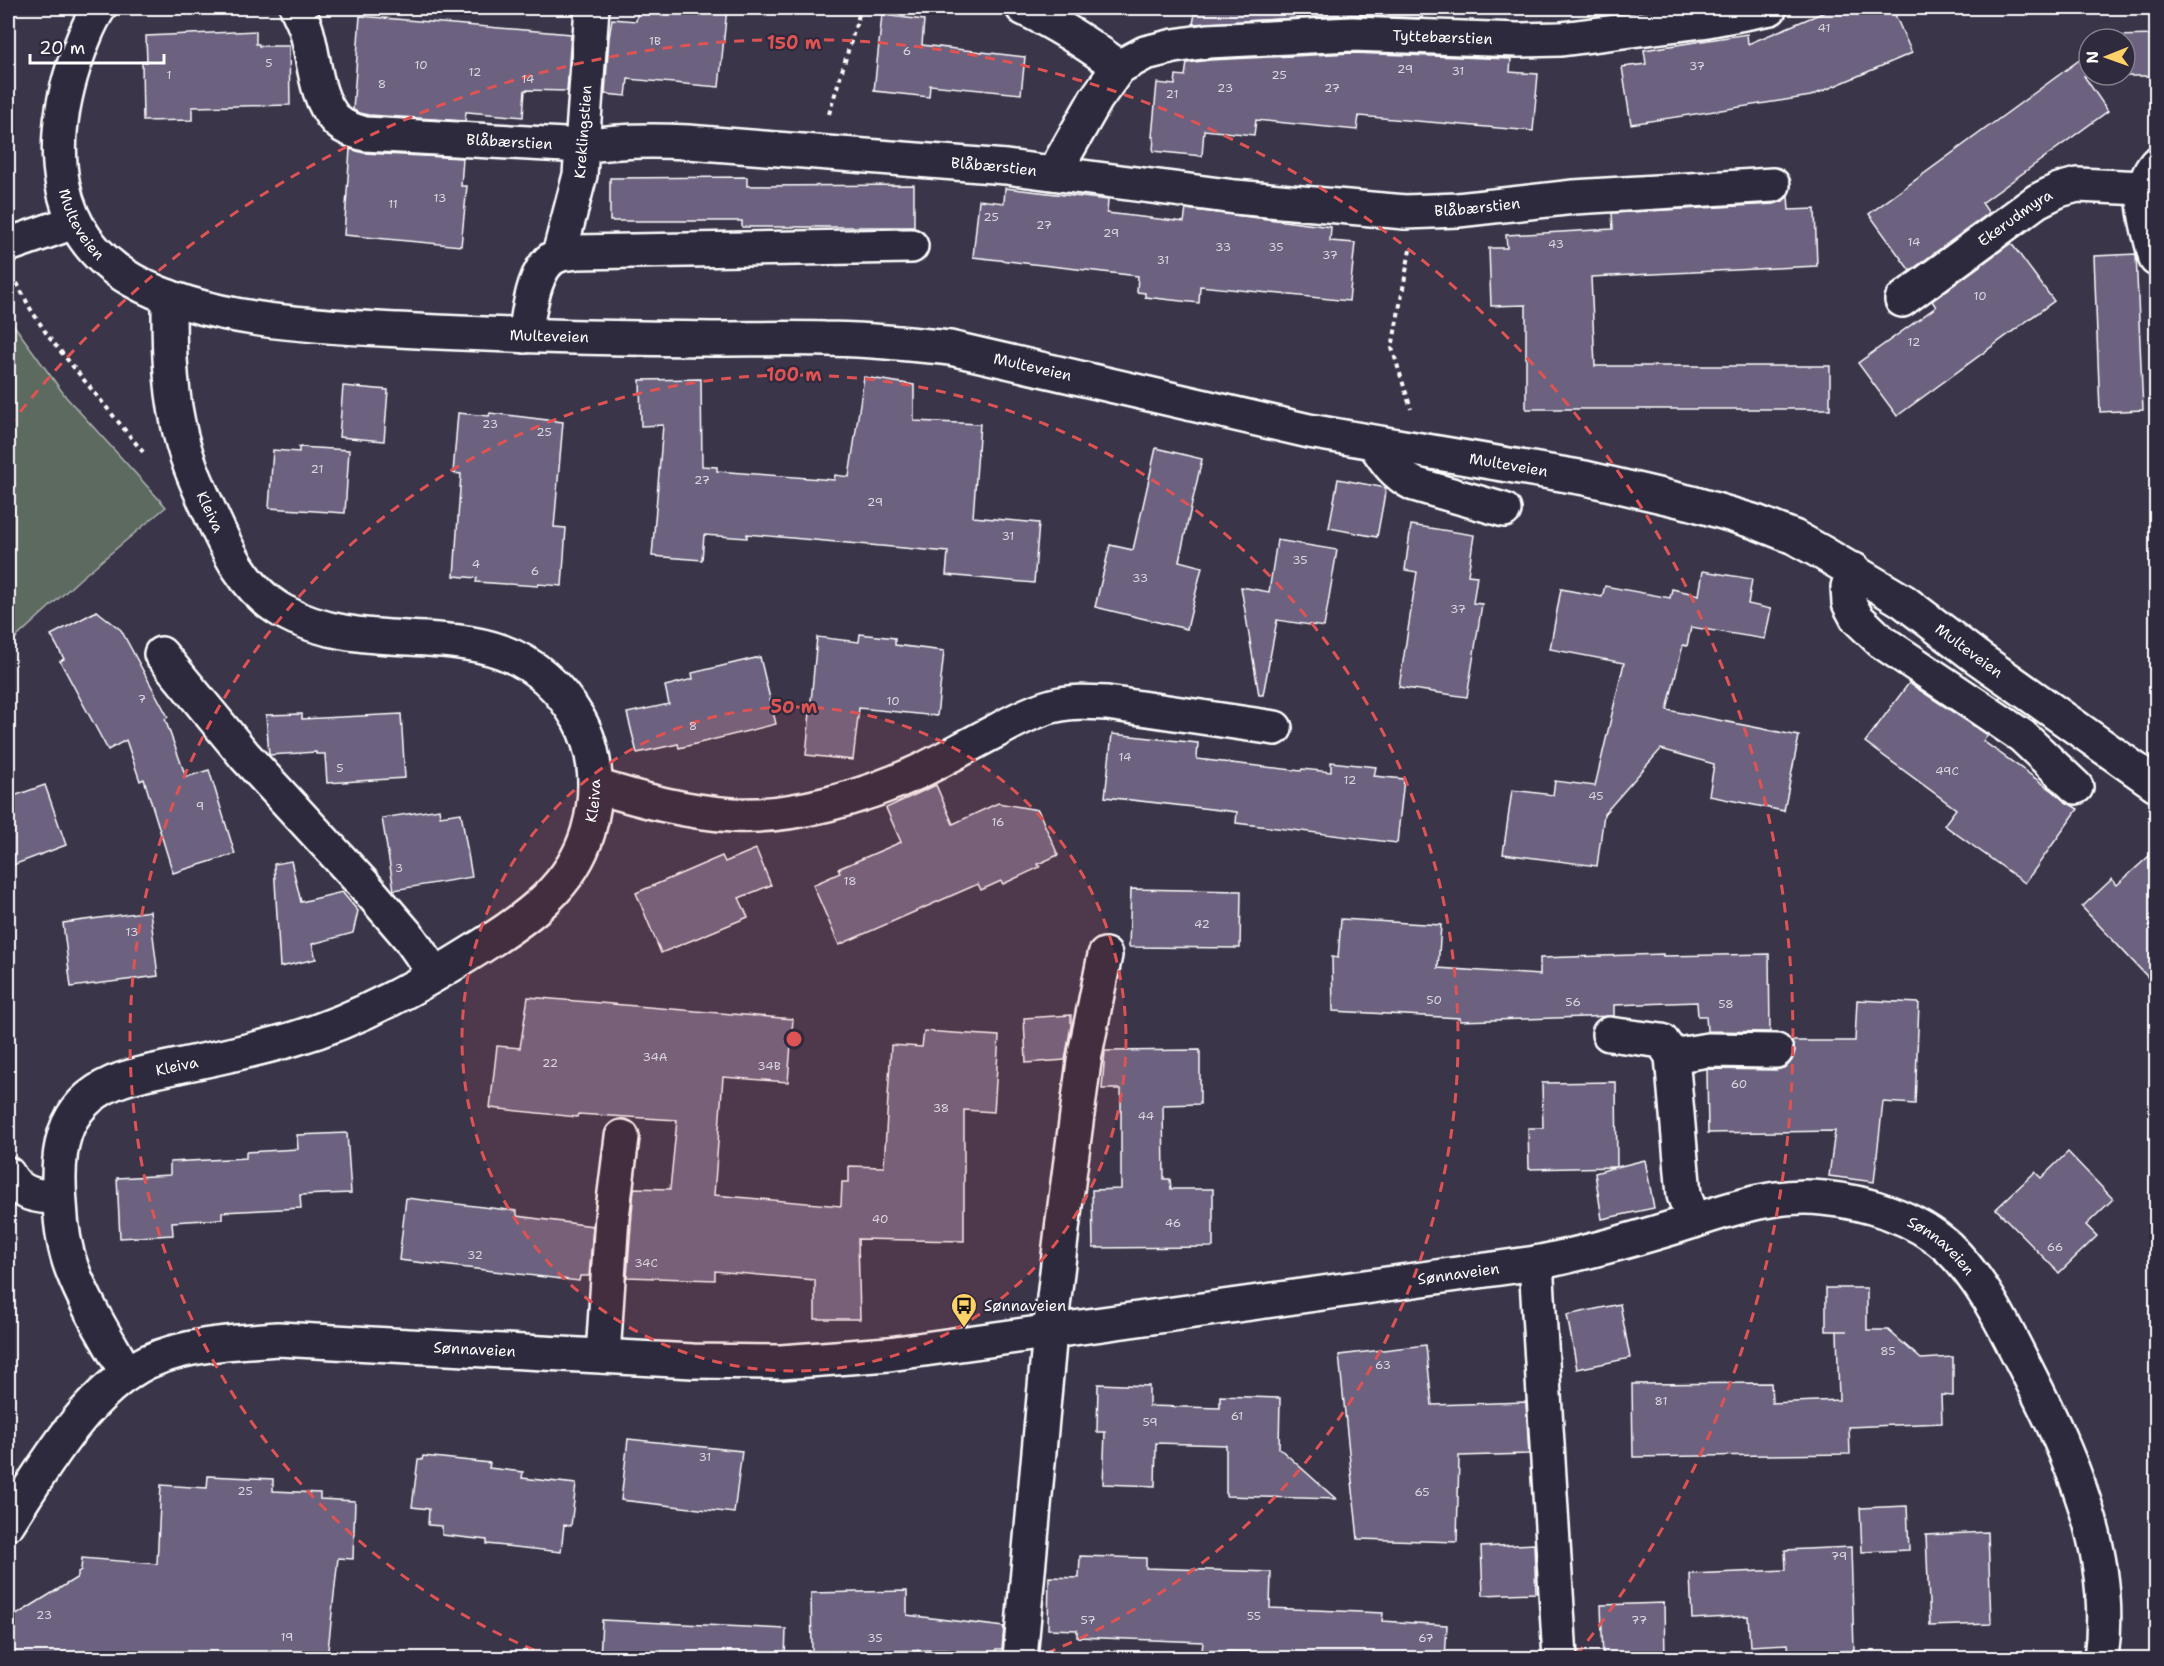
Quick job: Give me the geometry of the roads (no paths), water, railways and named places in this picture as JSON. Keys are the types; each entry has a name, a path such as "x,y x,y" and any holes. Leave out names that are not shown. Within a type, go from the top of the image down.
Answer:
{"street":[{"name":"Multeveien","path":"99,8 81,47 66,91 60,127 59,155 66,203 74,222 97,254 115,270 134,282 169,297 275,321 336,327 525,336 827,339 950,348 1298,429 1585,478 1692,503 1756,522 1794,537 1854,570 1903,601 1978,658 2157,784"},
{"name":"Blåbærstien","path":"297,8 307,30 323,98 337,122 365,134 583,146 611,141 641,140 1006,166 1235,197 1404,212 1458,210 1585,197 1773,185"},
{"name":"Kreklingstien","path":"559,255 580,176 592,8"},
{"path":"1023,8 1055,23 1092,46 1119,67"},
{"name":"Tyttebærstien","path":"1054,173 1096,99 1119,67 1145,53 1174,46 1208,41 1352,34 1561,39 1682,24 1770,8"},
{"path":"2150,176 2144,203 2157,259"},
{"name":"Ekerudmyra","path":"1902,300 2037,201 2059,190 2077,185 2150,176"},
{"path":"8,245 74,222"},
{"path":"525,336 531,298 539,278 548,262 559,255 577,252 911,246"},
{"name":"Kleiva","path":"127,1374 89,1306 72,1270 64,1240 59,1197 58,1155 69,1122 78,1109 104,1087 132,1077 264,1047 362,1015 435,974 524,918 548,898 564,880 587,835 596,786 594,764 585,729 567,699 542,672 519,658 472,643 367,636 304,621 280,610 259,593 241,572 228,551 194,477 183,446 173,396 169,297"},
{"path":"1374,443 1390,468 1414,484 1504,510"},
{"path":"1854,570 1848,587 1850,603 1857,618 1881,641 2022,736 2076,787"},
{"path":"161,654 245,756 401,927 435,974"},
{"path":"596,786 674,807 735,815 781,812 830,803 874,790 918,772 1028,714 1053,706 1078,702 1107,703 1275,728"},
{"path":"1020,1659 1050,1332 1085,1054 1105,954"},
{"path":"1609,1034 1662,1041 1672,1056 1684,1195 1694,1221"},
{"path":"1672,1056 1708,1050 1776,1051"},
{"path":"603,1356 612,1217 622,1137"},
{"path":"8,1174 20,1189 36,1197 59,1197"},
{"name":"Sønnaveien","path":"8,1523 82,1415 111,1386 127,1374 173,1353 242,1341 278,1340 693,1361 781,1362 889,1354 1536,1263 1613,1245 1751,1203 1786,1198 1821,1198 1854,1203 1887,1212 1918,1227 1947,1246 1974,1276 1995,1309 2049,1413 2075,1472 2087,1511 2098,1555 2102,1587 2103,1642 2100,1659"},
{"path":"1536,1263 1560,1659"}],"place":[{"name":"Sønnaveien","path":"964,1329"}]}
